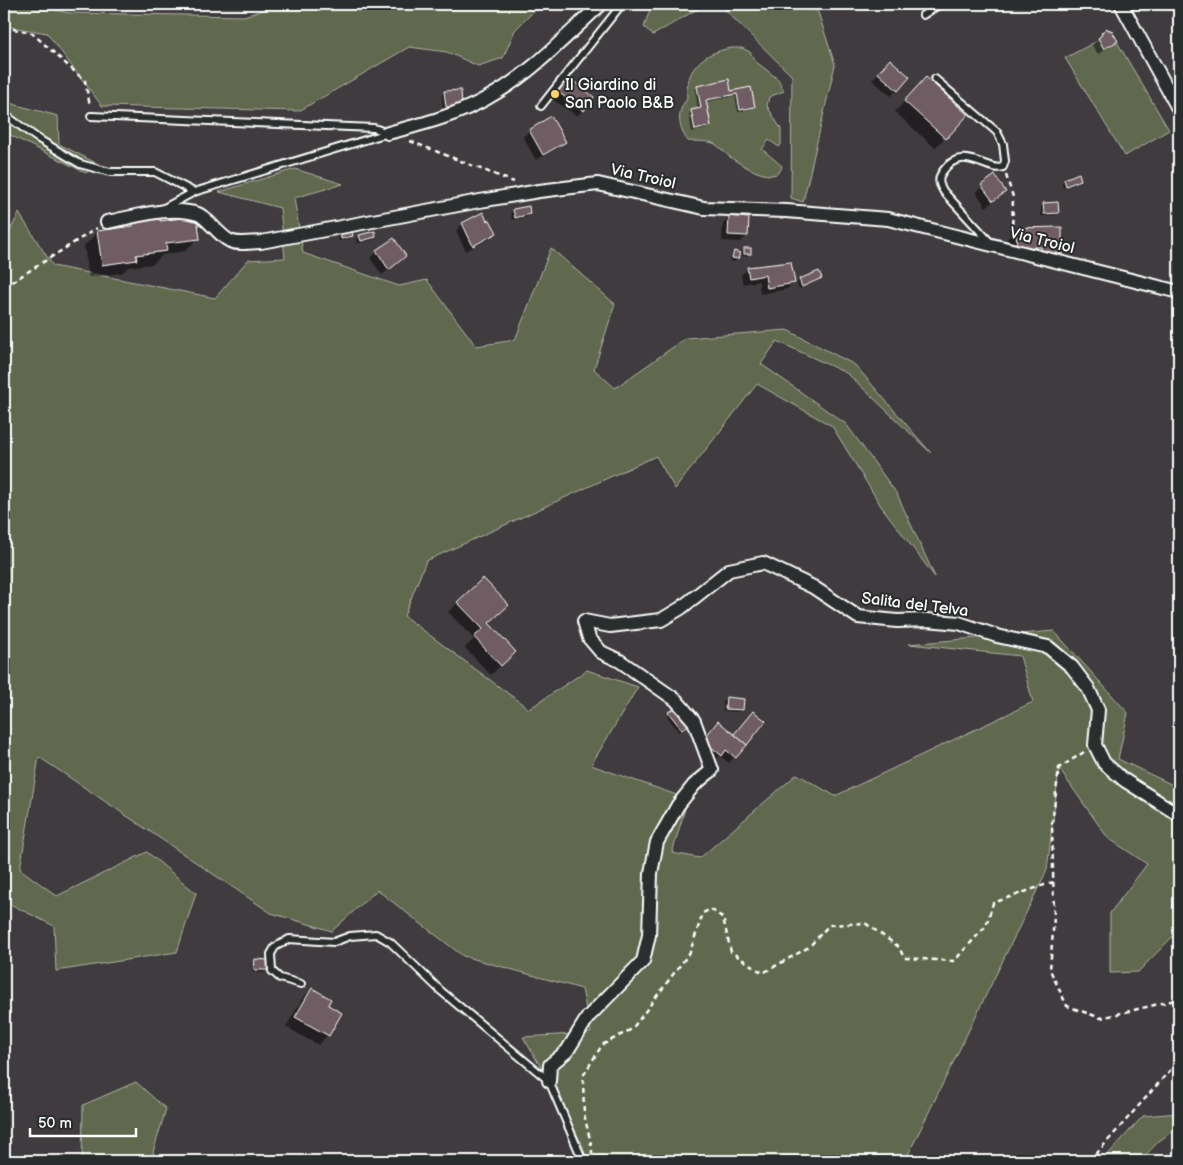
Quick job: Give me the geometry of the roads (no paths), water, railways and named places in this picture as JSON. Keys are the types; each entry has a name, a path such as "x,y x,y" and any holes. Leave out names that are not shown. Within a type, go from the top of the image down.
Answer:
{"street":[{"path":"388,133 448,116 490,97 524,74 601,4"},
{"path":"1121,4 1179,110"},
{"name":"Via Troiol","path":"106,222 169,211 200,214 221,235 231,242 261,242 539,191 598,184 704,208 786,211 888,219 1179,292"},
{"name":"Salita del Telva","path":"549,1081 550,1064 567,1051 588,1017 643,961 647,948 651,873 657,842 678,805 694,784 712,770 694,722 676,700 620,661 601,652 589,638 584,621 610,626 661,620 681,608 729,570 763,562 813,587 858,617 897,621 927,620 959,623 996,636 1048,647 1072,667 1088,688 1098,710 1095,745 1104,763 1124,780 1179,815"}],"lane":[{"path":"541,106 622,4"},
{"path":"923,14 940,4"},
{"path":"935,78 997,132 1003,144 1005,161 1003,167 994,168 976,159 961,160 952,162 944,168 939,177 939,184 948,197 992,245"},
{"path":"4,114 37,138 80,164 110,172 155,172 194,192"},
{"path":"91,116 374,128 388,133"},
{"path":"162,212 164,208 194,192 388,133"},
{"path":"301,984 280,978 272,972 272,954 275,947 289,939 303,942 334,942 350,936 376,934 390,942 441,991 549,1081 583,1161"}],"place":[{"name":"Il Giardino di San Paolo B&B","path":"555,94"}]}
